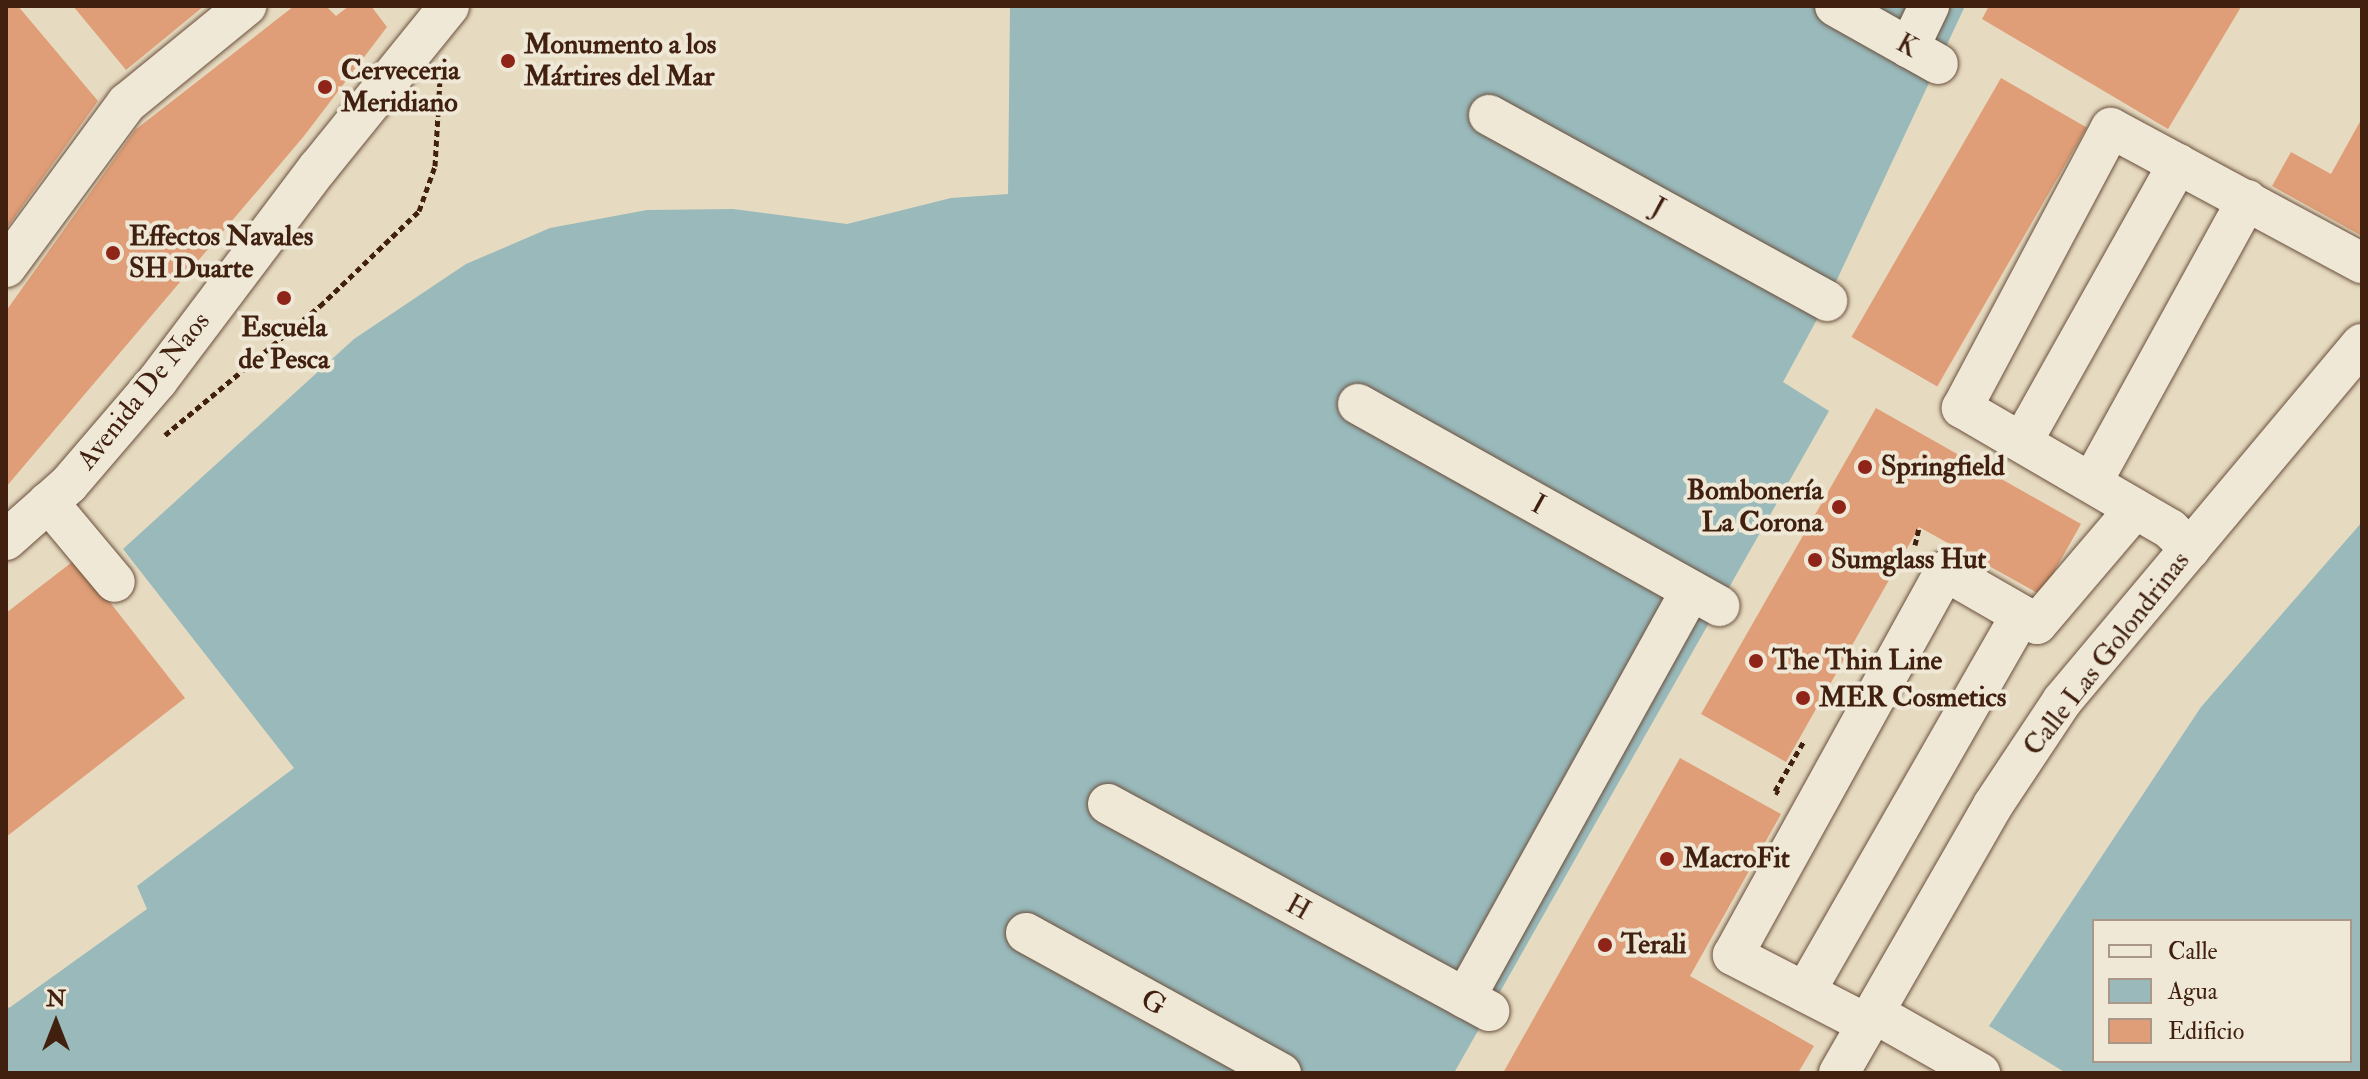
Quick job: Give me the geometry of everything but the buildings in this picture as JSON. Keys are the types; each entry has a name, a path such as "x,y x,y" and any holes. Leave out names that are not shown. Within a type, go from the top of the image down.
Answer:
{"street":[{"path":"6,267 127,103 246,6"},
{"name":"Avenida De Naos","path":"6,540 69,484 158,380 318,168 449,6"},
{"name":"K","path":"1835,6 1924,56 1929,6"},
{"name":"J","path":"1489,115 1827,301"},
{"path":"2190,549 2170,529 1962,408 2111,128 2362,263"},
{"path":"2022,442 2178,164"},
{"path":"2092,482 2247,200"},
{"name":"Calle Las Golondrinas","path":"1839,1073 1993,805 2062,701 2362,344"},
{"name":"I","path":"1358,404 1705,599 1477,1005"},
{"path":"48,502 115,582"},
{"path":"1980,1073 1733,955 1945,571 2037,624 2135,509"},
{"path":"1805,992 2021,615"},
{"name":"H","path":"1108,804 1477,1005"},
{"name":"G","path":"1026,933 1281,1073"}],"path":[{"path":"164,436 320,306 419,211 435,166 440,75"}],"water":[{"path":"1010,6 1965,6 1827,301 1783,382 1829,411 1454,1073 6,1073 6,1005 9,1008 147,909 137,886 294,768 123,549 354,339 466,264 550,228 647,210 733,209 847,224 951,198 1008,194"},
{"path":"2362,522 2362,1073 2066,1073 1989,1026 2201,707"}],"place":[{"name":"Monumento a los Mártires del Mar","path":"508,61"},
{"name":"Cerveceria Meridiano","path":"325,87"},
{"name":"Effectos Navales SH Duarte","path":"113,253"},
{"name":"Escuela de Pesca","path":"284,298"},
{"name":"Springfield","path":"1865,467"},
{"name":"Bombonería La Corona","path":"1839,507"},
{"name":"Sumglass Hut","path":"1815,560"},
{"name":"The Thin Line","path":"1756,661"},
{"name":"MER Cosmetics","path":"1803,698"},
{"name":"MacroFit","path":"1667,859"},
{"name":"Terali","path":"1605,945"}]}
